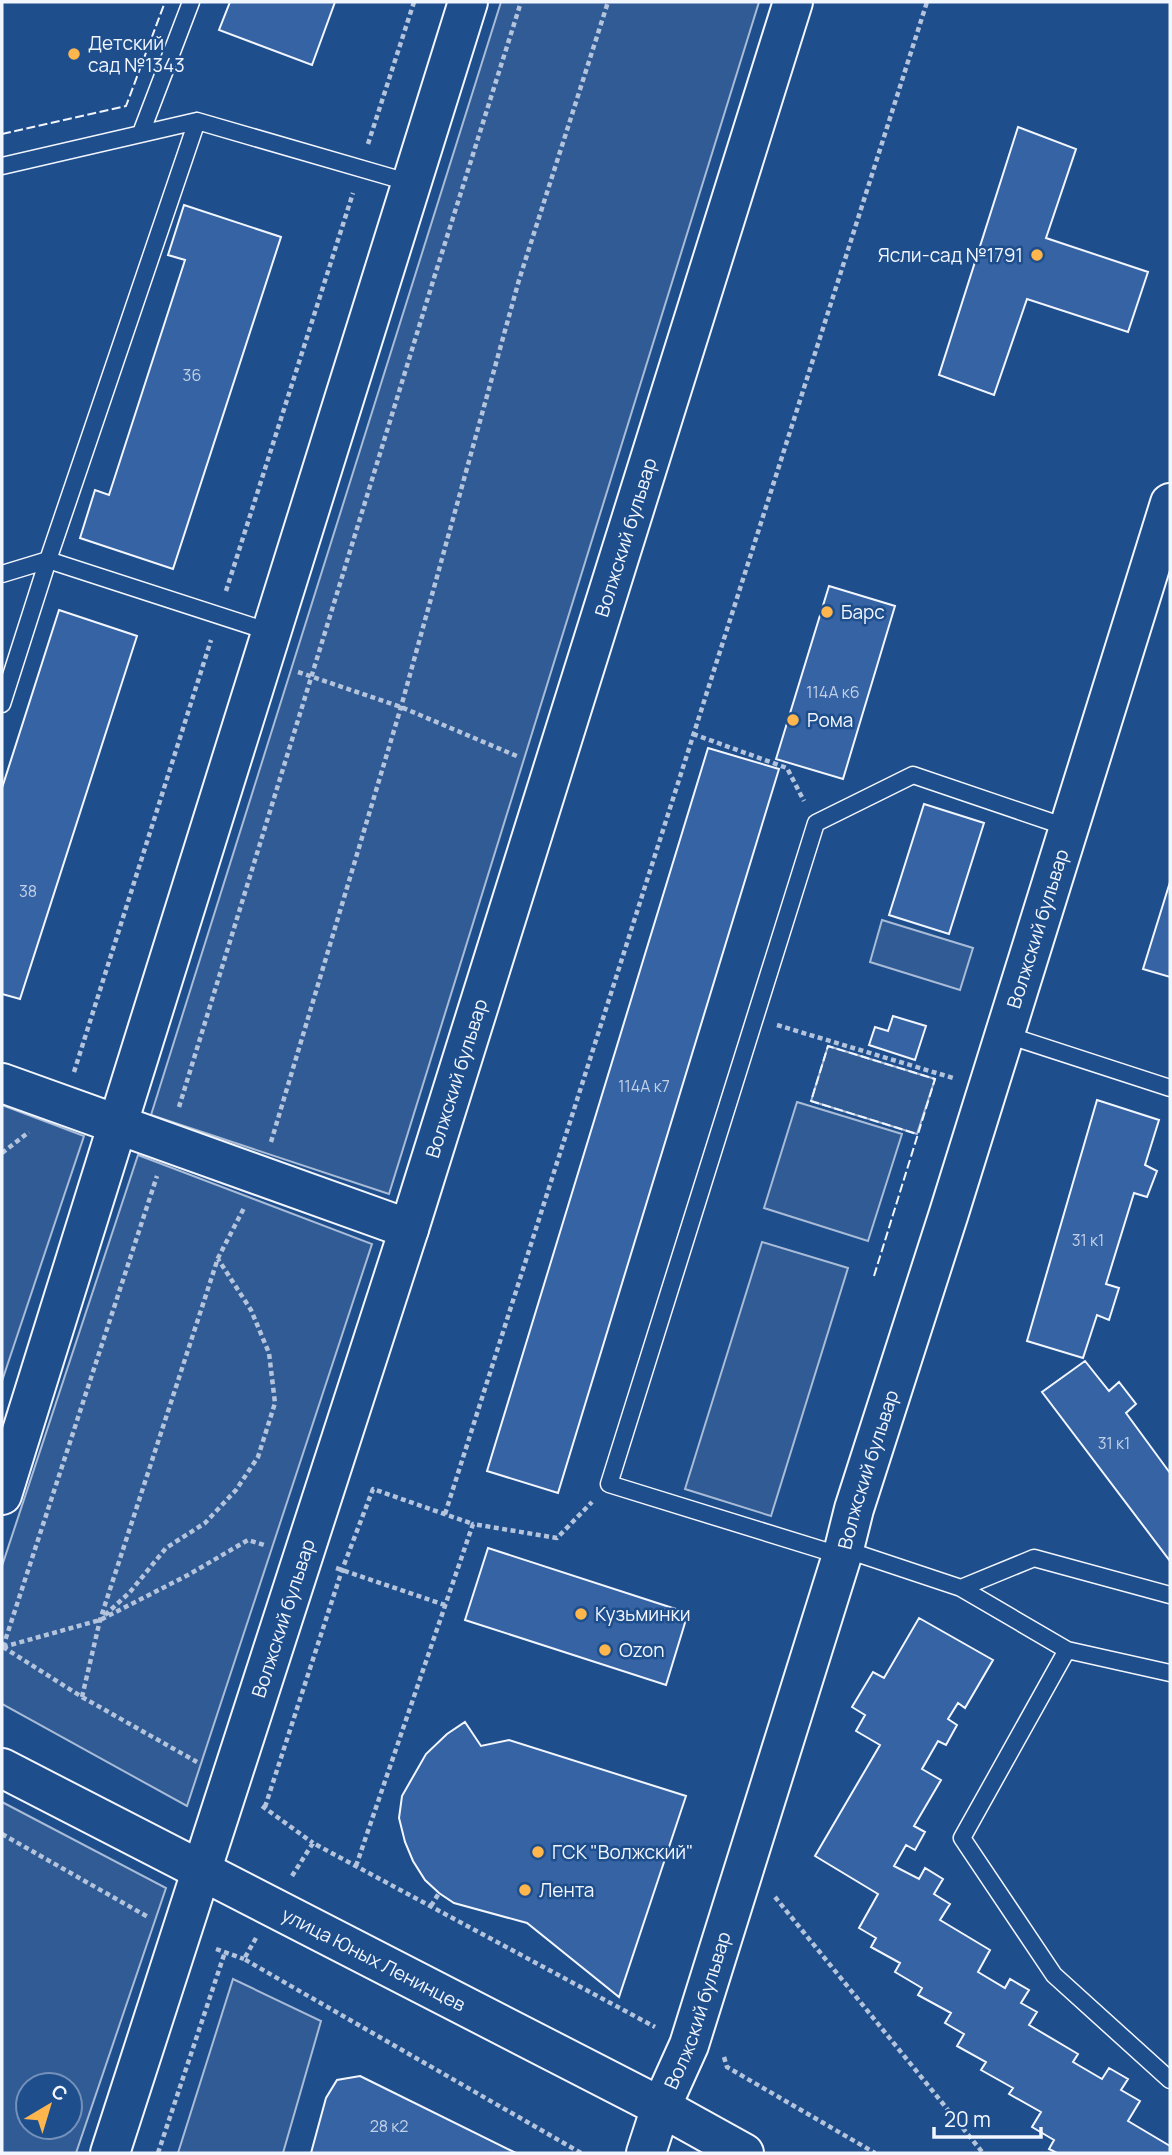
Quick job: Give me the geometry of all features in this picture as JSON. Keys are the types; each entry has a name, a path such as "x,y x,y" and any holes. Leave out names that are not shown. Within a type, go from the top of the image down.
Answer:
{"main road":[{"path":"2,1495 468,2"},
{"name":"Волжский бульвар","path":"110,2153 410,1229 793,2"},
{"name":"Волжский бульвар","path":"646,2153 692,2035 1170,503"},
{"path":"2,1083 410,1229"},
{"name":"улица Юных Ленинцев","path":"2,1769 662,2107 744,2153"}],"lane":[{"path":"141,133 191,2"},
{"path":"2,704 197,121"},
{"path":"2,166 197,121 411,183"},
{"path":"2,574 48,560 219,615 266,646"},
{"path":"1069,828 913,775 816,823 609,1484 961,1588 1067,1650 1170,1673"},
{"path":"1004,1034 1170,1088"},
{"path":"961,1588 1034,1558 1170,1595"},
{"path":"1067,1650 962,1838 1054,1975 1170,2080"}],"path":[{"path":"63,1106 414,2"},
{"path":"2,1647 168,1143 521,2"},
{"path":"82,1697 100,1620 218,1258 260,1177 401,707 519,280 608,2"},
{"path":"445,1514 927,2"},
{"path":"266,646 311,676 401,707 552,771"},
{"path":"693,734 787,768 816,823"},
{"path":"754,1018 988,1088"},
{"path":"100,1620 130,1592 166,1548 205,1523 236,1490 258,1457 275,1403 268,1353 251,1310 218,1258"},
{"path":"265,1807 342,1570 373,1489 473,1524 557,1538 609,1484"},
{"path":"356,1866 473,1524"},
{"path":"2,1647 100,1620 188,1575 248,1540 445,1605"},
{"path":"2,1647 82,1697 232,1782 313,1843"},
{"path":"2,1834 181,1937 244,1959"},
{"path":"431,1906 439,1893"},
{"path":"775,1896 983,2153"},
{"path":"158,2153 225,1952"},
{"path":"727,2067 875,2153"}],"shaded area":[{"path":"501,2 759,2 389,1194 151,1115"},
{"path":"882,920 973,948 960,990 870,962"},
{"path":"828,1046 935,1079 917,1134 811,1101"},
{"path":"797,1102 902,1134 868,1241 764,1208"},
{"path":"2,1105 84,1136 2,1381"},
{"path":"138,1155 372,1244 187,1806 2,1704 2,1566"},
{"path":"762,1242 848,1268 771,1516 685,1489"},
{"path":"2,1802 166,1888 84,2129 84,2071 14,2071 14,2141 80,2141 76,2153 2,2153"},
{"path":"233,1979 321,2021 283,2153 178,2153"}],"building":[{"path":"230,2 335,2 312,65 219,30"},
{"name":"Ясли-сад №1791","path":"1018,127 1076,149 1046,238 1148,272 1128,332 1027,299 994,395 939,375"},
{"path":"184,205 281,237 173,569 80,538 95,490 109,495 185,260 168,255"},
{"path":"829,586 895,606 843,779 776,759"},
{"path":"59,610 137,636 20,999 2,994 2,788"},
{"path":"708,748 779,769 558,1493 487,1471"},
{"path":"924,804 984,823 949,934 889,915"},
{"path":"1170,882 1170,977 1143,969"},
{"path":"893,1016 926,1026 915,1060 869,1045 875,1027 888,1031"},
{"path":"1097,1100 1159,1120 1145,1165 1157,1171 1147,1197 1134,1193 1106,1284 1119,1288 1109,1320 1097,1315 1083,1358 1027,1341"},
{"path":"1085,1361 1109,1391 1119,1382 1136,1404 1126,1413 1170,1473 1170,1561 1042,1392"},
{"path":"488,1548 688,1613 666,1685 465,1620"},
{"path":"919,1618 993,1660 965,1708 958,1703 948,1719 957,1725 946,1745 938,1741 922,1769 941,1780 914,1826 925,1832 915,1850 906,1845 894,1866 919,1879 925,1868 943,1879 934,1894 950,1904 940,1920 990,1950 978,1972 1005,1988 1010,1979 1029,1990 1021,2003 1037,2012 1029,2025 1078,2054 1073,2062 1102,2079 1109,2068 1128,2079 1121,2090 1140,2101 1128,2121 1170,2146 1170,2153 1057,2153 1049,2149 1054,2140 1032,2127 1041,2112 1009,2094 1013,2088 981,2070 986,2062 957,2046 964,2034 945,2023 951,2013 918,1995 922,1988 895,1972 900,1963 871,1947 876,1938 859,1928 878,1894 815,1856 880,1745 856,1731 865,1715 852,1707 873,1672 884,1678"},
{"name":"ГСК \"Волжский\"","path":"465,1722 481,1746 509,1740 686,1796 619,1997 527,1923 454,1903 425,1880 413,1861 399,1818 402,1796 426,1754 447,1734"},
{"path":"360,2076 516,2153 311,2153 326,2098 337,2080"}],"fence":[{"path":"2,134 126,106 165,2"},
{"path":"874,1276 935,1079 828,1046 811,1101 917,1134"}],"place":[{"name":"Детский сад №1343","path":"74,54"},
{"name":"Ясли-сад №1791","path":"1037,255"},
{"name":"Барс","path":"827,612"},
{"name":"Рома","path":"793,720"},
{"name":"Кузьминки","path":"581,1614"},
{"name":"Ozon","path":"605,1650"},
{"name":"ГСК \"Волжский\"","path":"538,1852"},
{"name":"Лента","path":"525,1890"}]}
